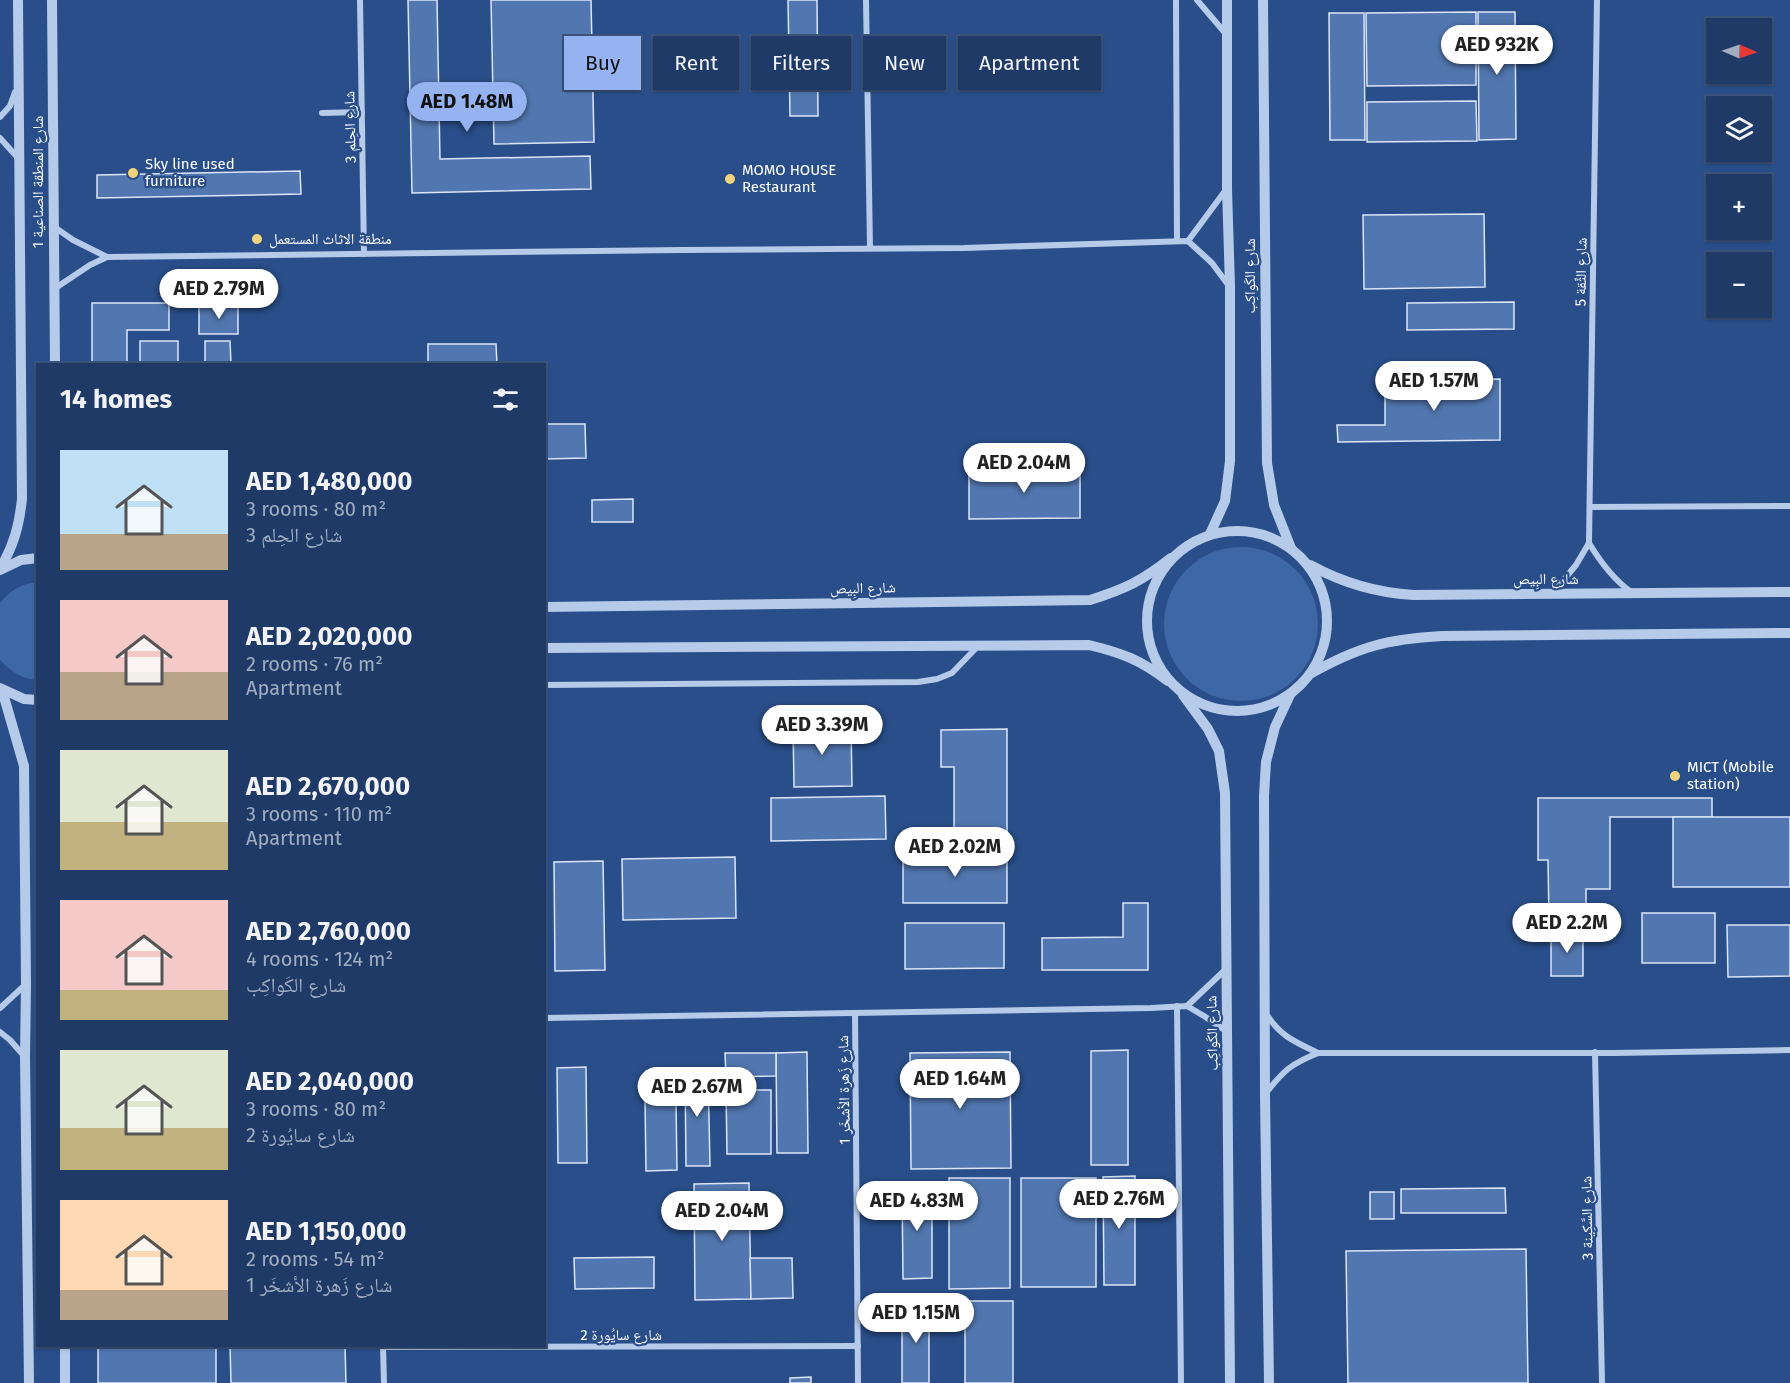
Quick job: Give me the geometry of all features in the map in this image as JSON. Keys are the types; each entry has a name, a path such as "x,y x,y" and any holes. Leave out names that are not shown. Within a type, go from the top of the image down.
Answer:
{"street":[{"name":"شارع المنطقة الصناعية 1","path":"0,570 10,552 19,527 22,499 18,0"},
{"name":"شارع المنطقة الصناعية 1","path":"52,0 55,363"},
{"name":"شارع الحِلم 3","path":"360,0 364,254"},
{"path":"866,0 870,248"},
{"path":"1176,0 1177,241"},
{"path":"1197,0 1228,36"},
{"name":"شارع الكَواكِب","path":"1210,534 1225,501 1230,461 1227,0"},
{"name":"شارع الكَواكِب","path":"1263,0 1266,463 1274,505 1291,548"},
{"name":"شارع الثِّقة 5","path":"1589,543 1597,0"},
{"path":"0,117 10,106 19,83"},
{"path":"322,113 362,111"},
{"path":"0,138 19,160"},
{"path":"1188,241 1227,189"},
{"path":"53,226 83,246 107,257"},
{"path":"54,289 90,265 107,257 964,248 1177,241 1188,241 1212,263 1230,286"},
{"path":"1590,507 1790,506"},
{"path":"546,648 1089,645 1120,652 1148,665 1183,695 1203,706 1225,711 1248,712 1270,706 1290,695 1310,674 1321,654 1327,630 1326,607 1320,584 1307,564 1291,548 1272,537 1252,531 1231,530 1210,534 1189,543 1171,558 1156,580 1147,605 1147,632 1154,658 1168,681"},
{"path":"1552,594 1576,565 1589,543 1605,568 1633,593"},
{"path":"0,570 21,560 36,558"},
{"name":"شارع البِيص","path":"546,607 1090,600 1120,591 1146,577 1171,558"},
{"name":"شارع البِيص","path":"1307,564 1348,583 1392,594 1790,592"},
{"path":"1310,674 1340,657 1373,645 1407,638 1790,633"},
{"path":"546,685 918,682 937,679 952,673 978,645"},
{"path":"1,689 24,699 36,700"},
{"path":"1,689 24,766 29,1383"},
{"name":"شارع الكَواكِب","path":"1183,695 1208,729 1219,751 1225,793 1230,1383"},
{"path":"1269,1383 1264,1012 1264,796 1266,762 1275,727 1290,695"},
{"path":"1186,1006 1226,969"},
{"path":"0,1008 26,984"},
{"path":"1178,1006 1181,1383"},
{"path":"546,1018 1186,1006 1227,1032"},
{"path":"1264,1012 1275,1028 1293,1041 1318,1053"},
{"name":"شارع زَهرة الأشخَر 1","path":"855,1013 858,1383"},
{"path":"0,1032 25,1057"},
{"path":"1265,1095 1280,1075 1294,1063 1318,1053 1790,1050"},
{"name":"شارع السَّكِينة 3","path":"1595,1052 1602,1383"},
{"name":"شارع سايُورة 2","path":"546,1346 858,1346"},
{"path":"65,1347 65,1383"},
{"path":"383,1347 384,1383"}],"shaded area":[{"path":"1241,547 1270,553 1284,560 1295,570 1305,581 1312,595 1318,624 1312,653 1305,667 1295,678 1284,688 1270,695 1241,701 1212,695 1198,688 1187,678 1177,667 1170,653 1164,624 1170,595 1177,581 1187,570 1198,560 1212,553"},
{"path":"36,582 36,680 17,674 0,660 0,603 16,588"}],"building":[{"path":"408,0 437,0 440,159 590,156 591,189 412,193"},
{"path":"491,0 591,0 592,36 564,36 564,90 593,90 594,142 494,144"},
{"path":"788,0 817,0 817,36 789,36"},
{"path":"1476,12 1476,85 1367,86 1366,13"},
{"path":"1478,12 1515,12 1516,139 1479,140"},
{"path":"1329,13 1364,13 1365,140 1330,140"},
{"path":"790,90 818,90 818,116 790,116"},
{"path":"1476,101 1477,141 1367,142 1367,102"},
{"path":"300,171 301,194 97,198 97,175"},
{"path":"1484,214 1485,287 1364,289 1363,215"},
{"path":"1514,302 1514,329 1407,330 1407,303"},
{"path":"92,303 169,303 169,330 127,330 127,363 92,363"},
{"path":"238,306 238,334 199,334 199,307"},
{"path":"140,341 178,341 178,363 140,363"},
{"path":"205,341 230,341 231,363 205,363"},
{"path":"428,344 496,344 497,363 428,363"},
{"path":"1500,379 1500,440 1338,442 1337,425 1385,425 1385,380"},
{"path":"546,424 585,424 586,458 546,459"},
{"path":"969,470 1080,470 1080,518 969,519"},
{"path":"633,499 633,522 592,522 592,500"},
{"path":"851,725 852,786 794,787 793,726"},
{"path":"1007,729 1007,841 954,841 954,767 941,767 941,730"},
{"path":"885,796 886,839 771,841 771,798"},
{"path":"1538,798 1712,798 1712,817 1610,817 1610,889 1586,889 1586,920 1549,920 1548,860 1538,860"},
{"path":"1673,817 1790,817 1790,887 1673,887"},
{"path":"903,853 1007,853 1007,903 903,903"},
{"path":"735,857 736,918 623,920 622,859"},
{"path":"603,861 605,970 555,971 554,862"},
{"path":"1123,903 1148,903 1148,970 1042,970 1042,938 1123,937"},
{"path":"1642,913 1715,913 1715,963 1642,963"},
{"path":"905,923 1004,923 1004,968 905,969"},
{"path":"1727,925 1790,925 1790,976 1728,977"},
{"path":"1583,931 1583,976 1551,976 1551,932"},
{"path":"1128,1050 1128,1165 1091,1165 1091,1051"},
{"path":"807,1052 808,1153 777,1153 776,1053"},
{"path":"1010,1052 1011,1168 911,1169 910,1053"},
{"path":"725,1053 776,1053 776,1076 726,1077"},
{"path":"586,1067 587,1163 558,1163 557,1068"},
{"path":"685,1069 708,1069 710,1166 686,1166"},
{"path":"726,1090 771,1090 771,1154 727,1154"},
{"path":"645,1102 676,1102 677,1170 646,1171"},
{"path":"1135,1176 1135,1285 1104,1285 1103,1177"},
{"path":"949,1178 1010,1178 1010,1288 949,1289"},
{"path":"1021,1178 1096,1178 1096,1287 1021,1287"},
{"path":"749,1183 751,1299 695,1300 694,1184"},
{"path":"902,1187 932,1187 932,1278 903,1279"},
{"path":"1505,1188 1506,1213 1401,1213 1401,1189"},
{"path":"1370,1192 1394,1192 1394,1219 1370,1219"},
{"path":"1526,1249 1528,1383 1348,1383 1346,1251"},
{"path":"654,1257 654,1288 575,1289 574,1258"},
{"path":"750,1258 792,1258 793,1298 751,1299"},
{"path":"965,1301 1013,1301 1013,1383 965,1383"},
{"path":"902,1304 929,1304 929,1383 902,1383"},
{"path":"98,1347 216,1347 216,1383 98,1383"},
{"path":"230,1347 345,1347 346,1383 231,1383"},
{"path":"811,1377 811,1383 790,1383 790,1378"}],"place":[{"name":"Sky line used furniture","path":"133,173"},
{"name":"MOMO HOUSE Restaurant","path":"730,179"},
{"name":"منطقة الاثاث المستعمل","path":"257,239"},
{"name":"MICT (Mobile station)","path":"1675,776"}]}
